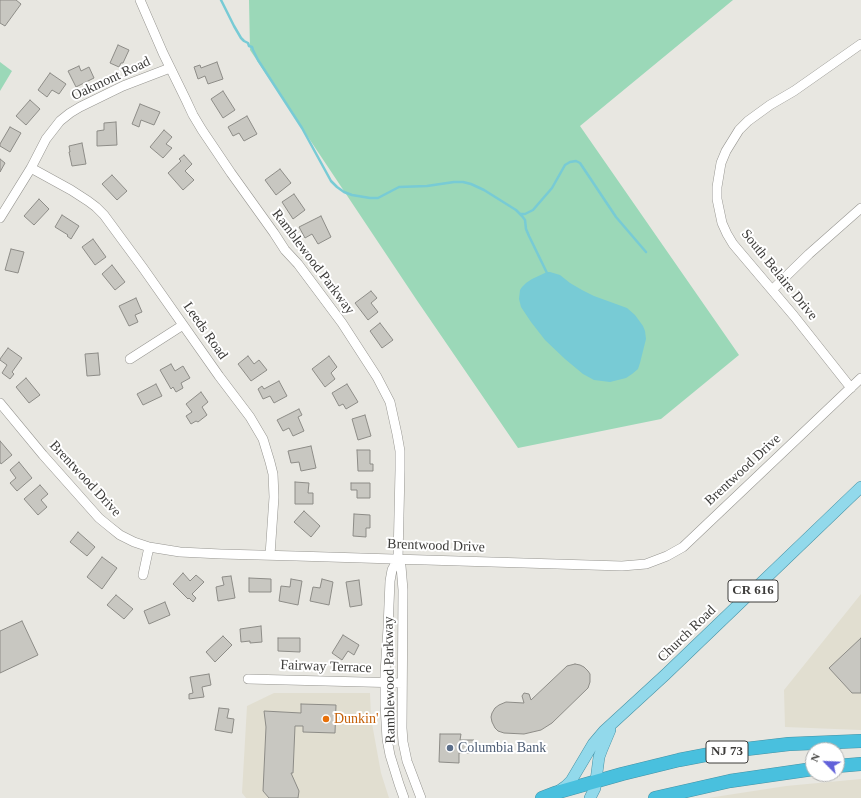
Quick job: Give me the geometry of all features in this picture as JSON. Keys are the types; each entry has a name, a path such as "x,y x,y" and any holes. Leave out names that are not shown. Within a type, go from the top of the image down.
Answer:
{"highway":[{"name":"NJ 73","path":"542,798 555,793 679,760 721,752 789,744 861,741"},
{"path":"845,765 861,764"},
{"name":"NJ 73","path":"655,798 730,781 805,770"}],"main road":[{"name":"Church Road","path":"555,793 571,781 593,744 604,731 665,675 861,487"},
{"name":"Church Road","path":"590,798 595,788 599,757 609,732 619,717"}],"street":[{"name":"Ramblewood Parkway","path":"140,0 170,68 202,130 285,250 342,323 377,376 390,402 400,451 398,559 401,566 403,590 402,742 407,761 422,798"},
{"name":"South Belaire Drive","path":"851,388 727,234 722,223 717,199 717,187 721,163 726,152 732,141 748,121 861,44"},
{"name":"Oakmont Road","path":"0,218 46,138 60,121 80,107 123,86 170,68"},
{"name":"Leeds Road","path":"30,168 71,190 96,207 115,230 250,417 263,439 273,474 274,497 270,555"},
{"path":"772,290 809,254 861,208"},
{"path":"130,359 183,325"},
{"name":"Brentwood Drive","path":"0,404 99,518 120,535 149,547 164,550 221,554 622,566 646,564 667,556 683,547 861,378"},
{"path":"143,575 149,547"},
{"name":"Ramblewood Parkway","path":"398,559 392,570 390,581 385,711 387,739 394,771 404,798"},
{"name":"Fairway Terrace","path":"248,679 402,683"}],"shaded area":[{"path":"861,594 861,730 785,727 784,690"},
{"path":"274,693 370,693 371,718 381,773 389,798 246,798 242,793 247,706"},
{"path":"861,779 861,798 708,798 786,786 845,782 845,780"}],"green space":[{"path":"249,0 733,0 580,126 739,355 661,419 518,448 416,299 250,50"},
{"path":"0,62 12,71 0,91"}],"water":[{"path":"547,272 560,275 582,290 627,308 635,315 643,326 646,339 638,369 626,378 610,382 594,380 583,374 545,340 521,307 519,299 520,290 526,283"}],"building":[{"path":"0,0 16,0 21,4 5,26 0,23"},
{"path":"118,45 129,50 123,63 121,63 119,67 110,63"},
{"path":"217,62 223,79 208,84 205,76 198,79 194,67 200,65 201,68"},
{"path":"79,66 81,71 89,67 94,78 76,87 68,71"},
{"path":"50,73 66,84 59,94 52,90 47,97 38,90"},
{"path":"223,91 235,110 223,118 211,99"},
{"path":"30,100 40,109 26,125 16,116"},
{"path":"140,104 160,112 154,125 141,120 139,127 132,124"},
{"path":"247,116 257,134 244,141 239,133 233,136 228,127"},
{"path":"116,122 117,145 97,146 97,131 104,130 104,123"},
{"path":"10,127 21,133 10,152 0,146 0,144"},
{"path":"164,130 172,137 166,144 172,148 163,158 150,147"},
{"path":"82,143 86,164 72,166 69,146"},
{"path":"184,155 192,164 185,171 194,180 183,190 168,173 181,161 179,159"},
{"path":"0,159 5,163 0,172"},
{"path":"280,169 291,183 276,195 265,180"},
{"path":"112,175 127,191 117,200 102,184"},
{"path":"294,194 305,210 293,219 282,202"},
{"path":"39,199 49,209 34,225 24,216"},
{"path":"62,215 79,226 71,239 67,236 68,235 55,227"},
{"path":"321,216 331,237 318,244 312,234 305,238 299,227"},
{"path":"93,239 106,257 95,265 82,247"},
{"path":"11,249 24,252 18,273 5,270"},
{"path":"112,265 125,282 115,290 102,274"},
{"path":"371,291 377,298 371,303 378,312 368,320 355,303"},
{"path":"136,298 142,312 135,315 138,322 129,326 119,306"},
{"path":"380,323 393,340 382,348 370,331"},
{"path":"8,348 22,358 12,372 14,374 10,379 2,373 7,365 0,360"},
{"path":"98,353 100,375 87,376 85,354"},
{"path":"248,356 254,364 259,360 267,370 251,381 238,364"},
{"path":"329,356 337,367 331,373 335,379 325,387 312,369"},
{"path":"171,364 175,371 183,366 190,378 181,383 183,388 176,392 173,387 171,389 160,370"},
{"path":"26,378 40,395 29,403 16,387"},
{"path":"279,381 287,396 274,403 270,396 263,399 258,389 262,386 264,389"},
{"path":"156,384 162,396 143,405 137,394"},
{"path":"347,384 358,402 346,409 343,404 339,406 332,393"},
{"path":"201,392 208,402 202,407 207,415 198,422 196,421 191,424 186,416 192,412 186,404"},
{"path":"299,409 302,415 298,417 304,431 293,436 289,428 283,431 277,420"},
{"path":"365,415 371,436 358,440 352,419"},
{"path":"0,441 12,455 1,464 0,462"},
{"path":"311,446 316,468 301,471 299,462 291,463 288,451"},
{"path":"357,450 370,450 370,464 373,464 373,471 358,471"},
{"path":"19,462 32,478 17,491 10,483 16,478 10,470"},
{"path":"295,482 309,483 308,493 313,493 313,504 295,504"},
{"path":"351,483 370,483 370,498 357,498 357,490 351,490"},
{"path":"40,485 48,494 41,500 47,507 38,515 24,499"},
{"path":"304,511 320,526 311,537 294,522"},
{"path":"354,514 370,515 370,528 366,528 366,537 353,536"},
{"path":"78,532 95,547 87,556 70,542"},
{"path":"102,557 117,568 102,589 87,577"},
{"path":"183,573 190,581 196,575 204,582 192,594 196,598 193,602 173,584"},
{"path":"231,576 235,598 218,601 216,587 224,585 222,577"},
{"path":"249,578 271,579 271,592 249,592"},
{"path":"291,579 302,581 298,605 279,601 281,586 290,587"},
{"path":"322,579 333,582 329,605 310,601 313,587 320,588"},
{"path":"359,580 362,605 350,607 346,582"},
{"path":"116,595 133,609 124,619 107,605"},
{"path":"165,602 170,615 149,624 144,611"},
{"path":"22,621 38,655 0,673 0,631"},
{"path":"261,626 262,642 241,642 240,629"},
{"path":"343,635 359,645 354,655 348,651 342,660 332,653"},
{"path":"223,636 232,645 215,662 206,652"},
{"path":"278,638 300,638 300,652 278,651"},
{"path":"861,638 861,693 852,693 829,668"},
{"path":"575,664 584,667 590,674 588,688 552,723 541,730 524,734 504,733 495,728 491,717 495,708 506,702 524,703 522,696 524,693 529,694 531,700 567,666"},
{"path":"209,674 211,685 202,687 204,697 189,699 189,694 193,693 190,677"},
{"path":"301,704 336,705 335,733 303,732 303,726 295,726 293,773 291,773 299,791 298,798 269,798 263,791 266,727 264,711 301,713"},
{"path":"219,708 229,709 227,718 234,719 232,733 215,730"},
{"path":"440,734 461,734 460,740 474,740 474,753 459,753 459,763 439,762"}],"waterway":[{"path":"221,0 241,38 252,47 258,60 302,128 331,181 337,187 352,195 378,198 399,187 427,186 454,182 471,184 484,190 516,210 522,216 525,220 526,229 529,236 547,273"},
{"path":"521,214 525,214 533,210 552,188 565,165 576,161 580,163 616,217 646,252"}],"place":[{"name":"Dunkin'","path":"326,719"},
{"name":"Columbia Bank","path":"450,748"}]}
